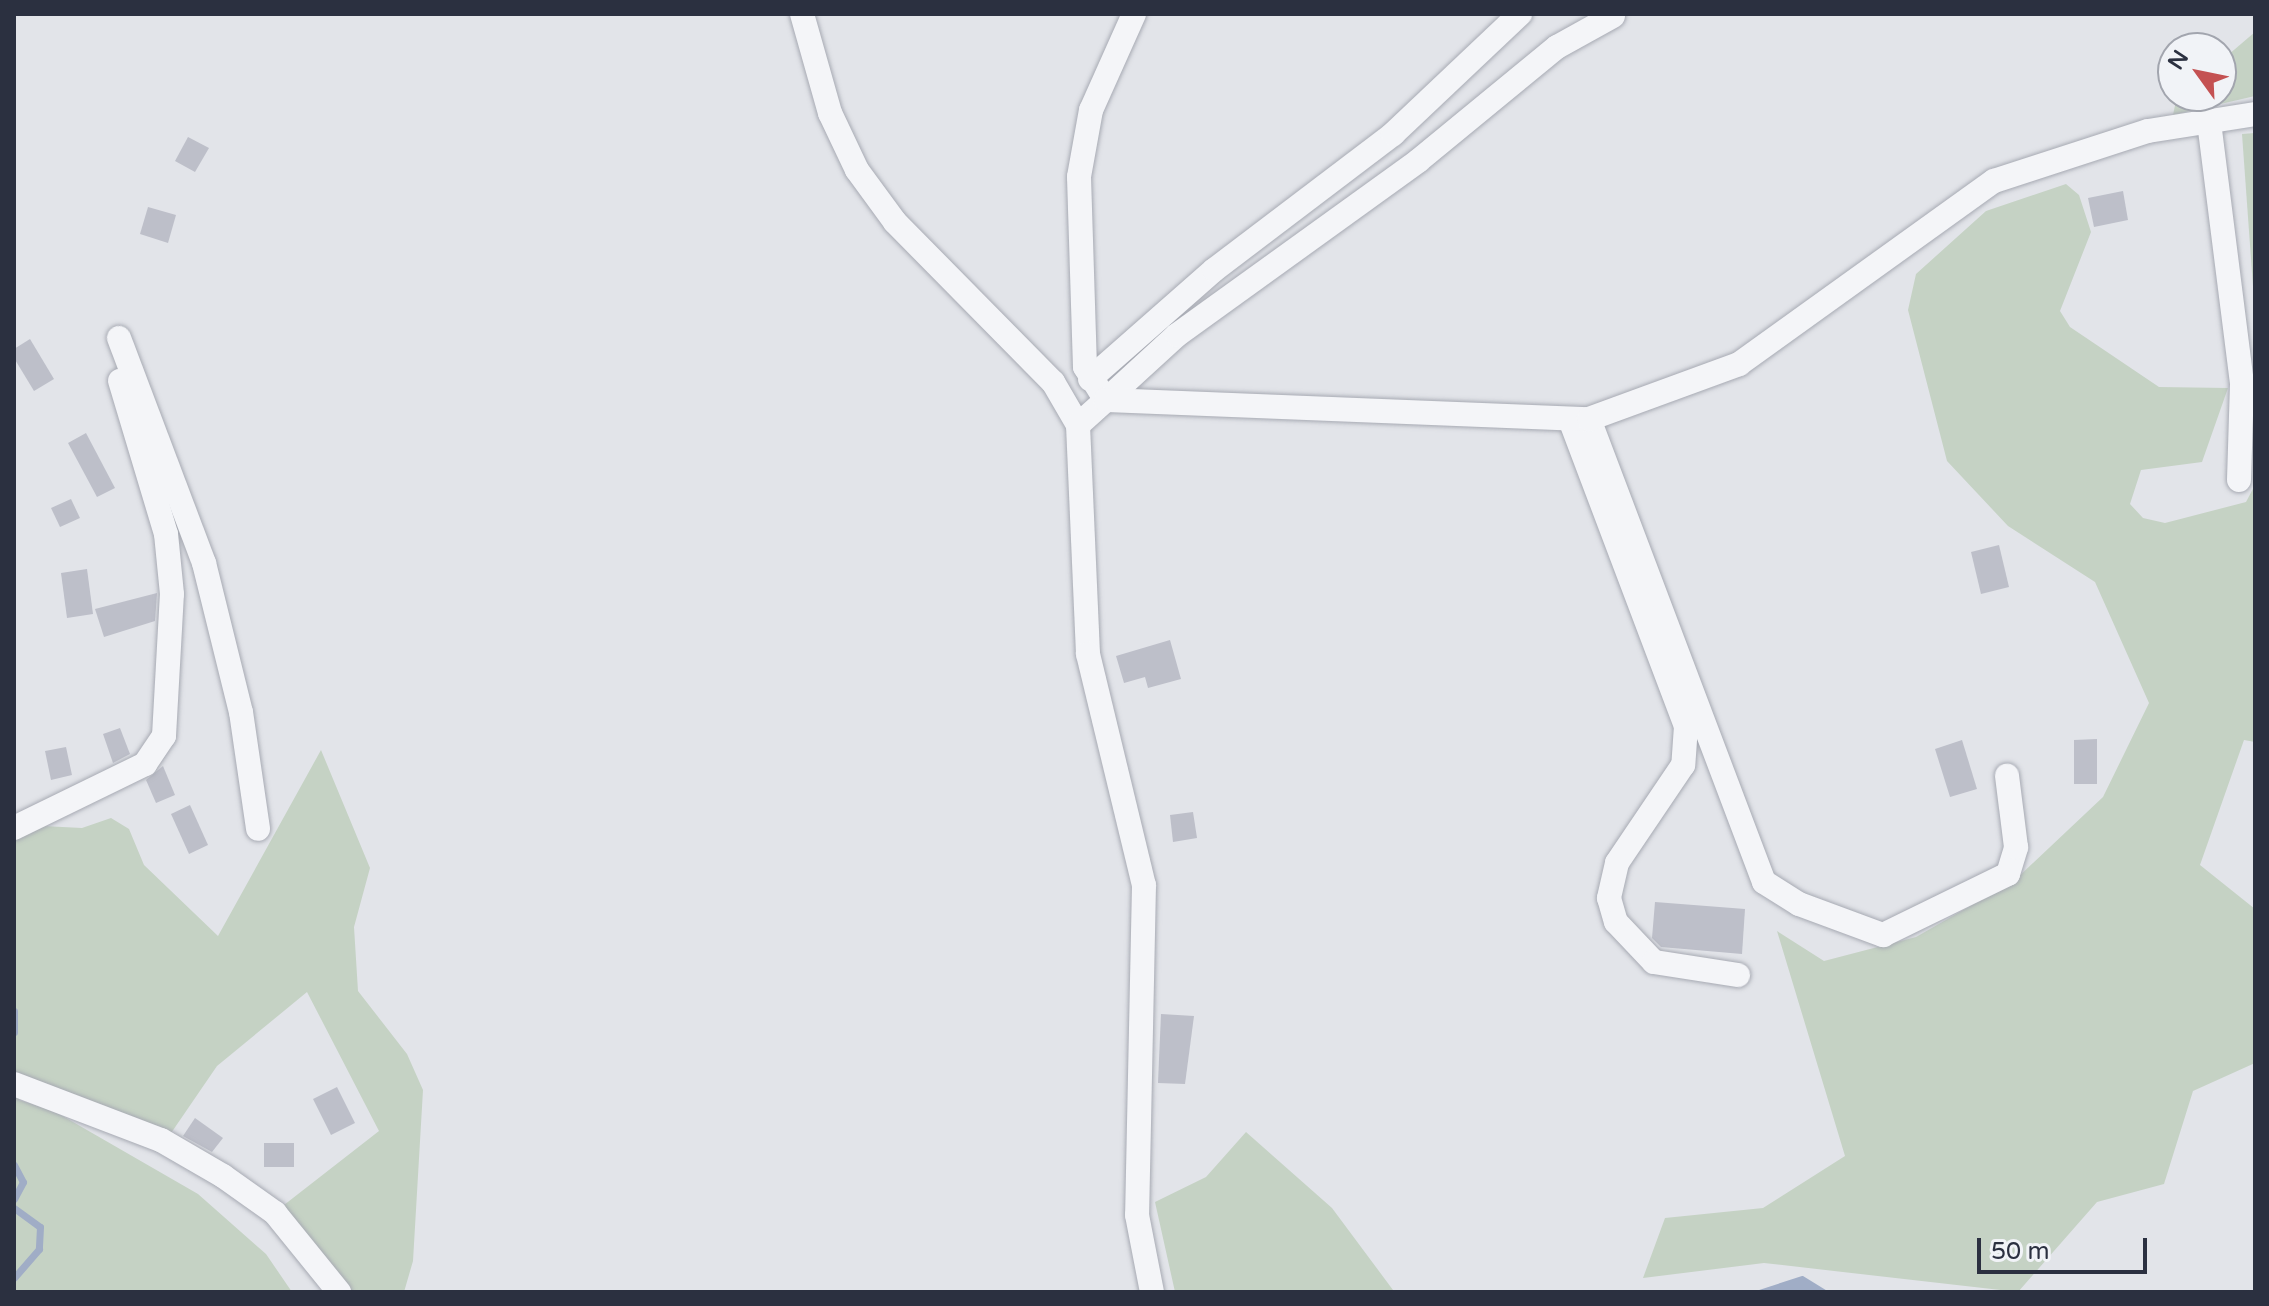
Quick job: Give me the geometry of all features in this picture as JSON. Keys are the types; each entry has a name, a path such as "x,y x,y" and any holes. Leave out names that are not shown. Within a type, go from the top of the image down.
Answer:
{"street":[{"path":"802,14 830,113 857,170 895,222 1053,382 1078,425 1088,654 1144,885 1137,1215 1152,1292"},
{"path":"1106,400 1090,379 1078,267 1079,177 1091,110 1134,14"},
{"path":"1090,379 1214,270 1393,134 1520,14"},
{"path":"1078,425 1177,335 1418,161 1557,47 1613,16"},
{"path":"1106,400 1580,421 1739,364 1994,181 2148,131 2255,114"},
{"path":"2209,122 2242,384 2239,480"},
{"path":"119,338 204,563 241,712 258,829"},
{"path":"14,828 145,764 164,736 172,594 166,534 120,381"},
{"path":"1580,421 1764,882 1837,921 1883,935 2008,874 2016,847 2007,776"},
{"path":"1580,421 1686,726 1683,765 1617,863 1609,898 1616,922 1654,962 1738,975"},
{"path":"19,1085 161,1140 223,1176 275,1213 339,1292"}],"green space":[{"path":"2255,32 2255,96 2237,100 2237,47"},
{"path":"2255,133 2255,314 2242,134"},
{"path":"2066,184 2079,195 2091,232 2060,311 2070,327 2159,387 2228,388 2202,462 2141,470 2130,504 2143,518 2165,523 2246,502 2255,485 2255,742 2244,740 2200,865 2255,909 2255,1063 2193,1091 2164,1184 2097,1202 2018,1292 1764,1263 1643,1278 1665,1218 1763,1208 1845,1156 1777,931 1824,961 1916,937 2014,881 2103,797 2149,703 2095,582 2008,526 1947,461 1908,310 1916,274 1986,211"},
{"path":"321,750 370,868 354,927 358,991 407,1054 423,1090 413,1261 404,1292 330,1292 275,1212 379,1131 307,992 217,1066 167,1139 29,1077 19,1100 54,1111 198,1194 266,1254 292,1292 14,1292 14,839 43,826 82,828 111,818 129,829 144,865 218,936"},
{"path":"1246,1132 1332,1208 1393,1290 1402,1292 1175,1292 1155,1202 1206,1177"}],"water":[{"path":"1802,1276 1829,1292 1753,1292"}],"building":[{"path":"188,137 209,148 195,172 175,161"},
{"path":"2123,191 2128,220 2094,227 2088,198"},
{"path":"148,207 176,215 168,243 140,234"},
{"path":"30,339 54,379 34,391 14,358 14,349"},
{"path":"86,433 115,488 97,497 68,443"},
{"path":"71,499 80,518 60,527 51,508"},
{"path":"1999,545 2009,587 1981,594 1971,552"},
{"path":"87,569 93,614 67,618 61,573"},
{"path":"157,593 155,621 104,637 95,609"},
{"path":"1170,640 1181,679 1148,688 1145,677 1124,683 1116,656"},
{"path":"120,728 130,754 113,763 103,734"},
{"path":"2097,739 2097,784 2074,784 2074,740"},
{"path":"1962,740 1977,789 1950,797 1935,749"},
{"path":"66,747 72,775 51,780 45,751"},
{"path":"163,766 175,795 156,803 146,780"},
{"path":"190,805 208,845 189,854 171,814"},
{"path":"1193,812 1197,838 1173,842 1170,815"},
{"path":"1655,902 1745,909 1742,954 1661,947 1652,938"},
{"path":"1161,1014 1194,1016 1185,1084 1158,1083"},
{"path":"337,1087 355,1123 331,1135 313,1099"},
{"path":"195,1118 223,1138 212,1152 183,1136"},
{"path":"264,1143 294,1143 294,1167 264,1167"}],"waterway":[{"path":"14,1011 14,1032"},
{"path":"14,1165 23,1182 14,1199"},
{"path":"14,1208 40,1227 39,1249 14,1278"}]}
